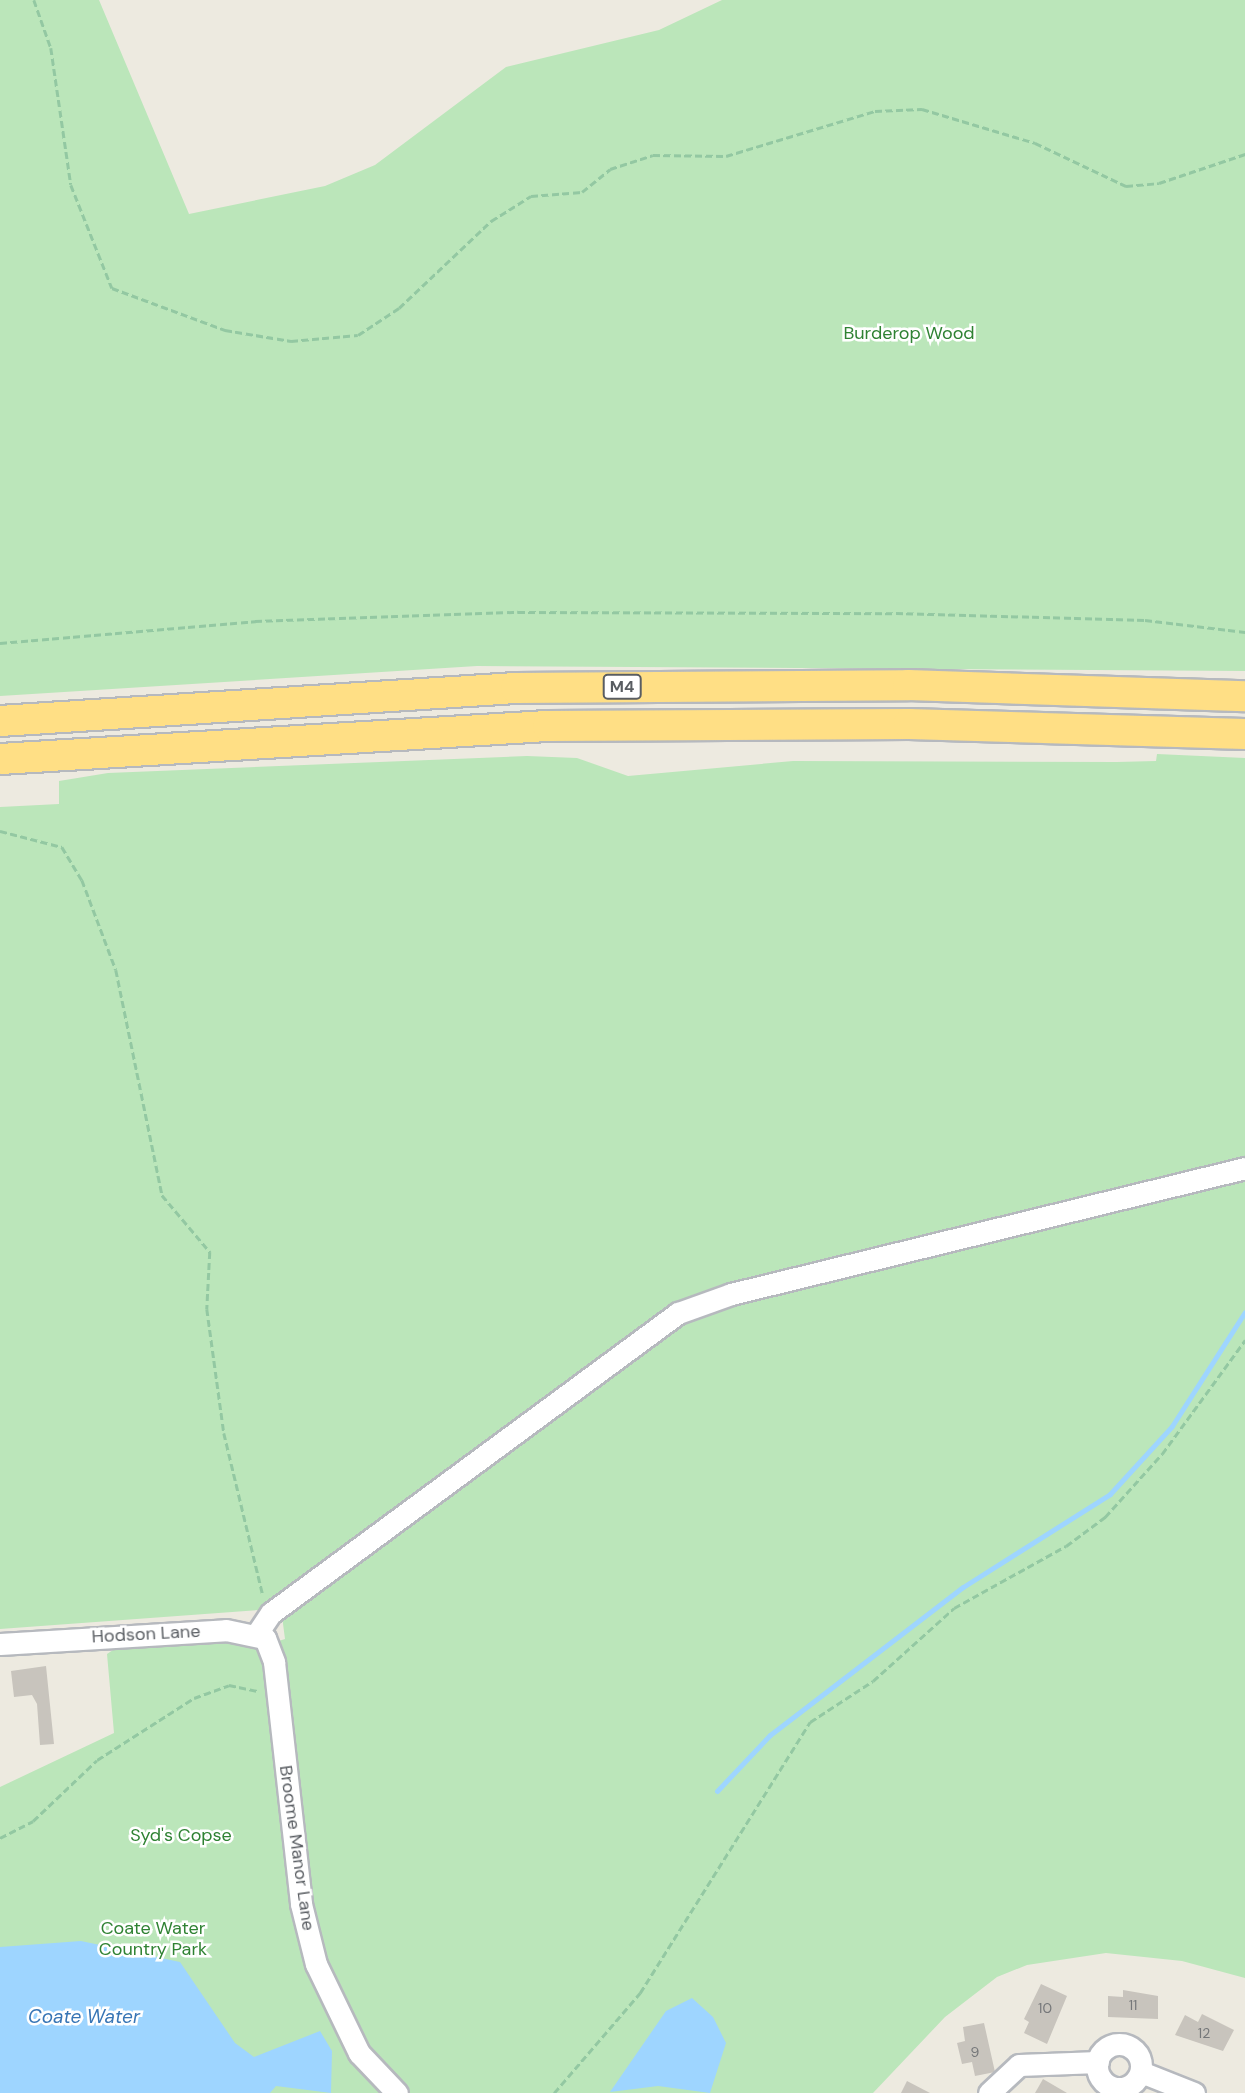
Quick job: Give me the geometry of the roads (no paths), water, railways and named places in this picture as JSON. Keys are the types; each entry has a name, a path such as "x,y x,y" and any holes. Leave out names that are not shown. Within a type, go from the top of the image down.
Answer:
{"highway":[{"name":"M4","path":"0,721 516,688 895,685 1245,696"},
{"name":"M4","path":"0,759 562,726 895,724 1245,734"}],"street":[{"path":"258,1632 271,1613 678,1313 731,1294 1245,1168"},
{"name":"Hodson Lane","path":"0,1644 258,1632"},
{"name":"Broome Manor Lane","path":"258,1632 274,1662 301,1904 316,1964 359,2053 397,2093"},
{"path":"1121,2043 1138,2053 1141,2072 1122,2091 1103,2081 1098,2062 1103,2050 1121,2043"},
{"path":"989,2093 1019,2065 1098,2062"},
{"path":"1141,2072 1194,2093"}],"water":[{"name":"Coate Water","path":"81,1941 180,1962 235,2043 254,2057 320,2031 332,2051 331,2093 276,2086 270,2093 0,2093 0,1947"},
{"path":"692,1998 713,2017 726,2043 710,2093 658,2086 610,2092 666,2011"}],"waterway":[{"path":"717,1791 770,1735 963,1587 1110,1494 1172,1426 1245,1312"}],"park label":[{"name":"Burderop Wood","path":"909,333"},
{"name":"Syd's Copse","path":"181,1835"},
{"name":"Coate Water Country Park","path":"153,1939"}]}
